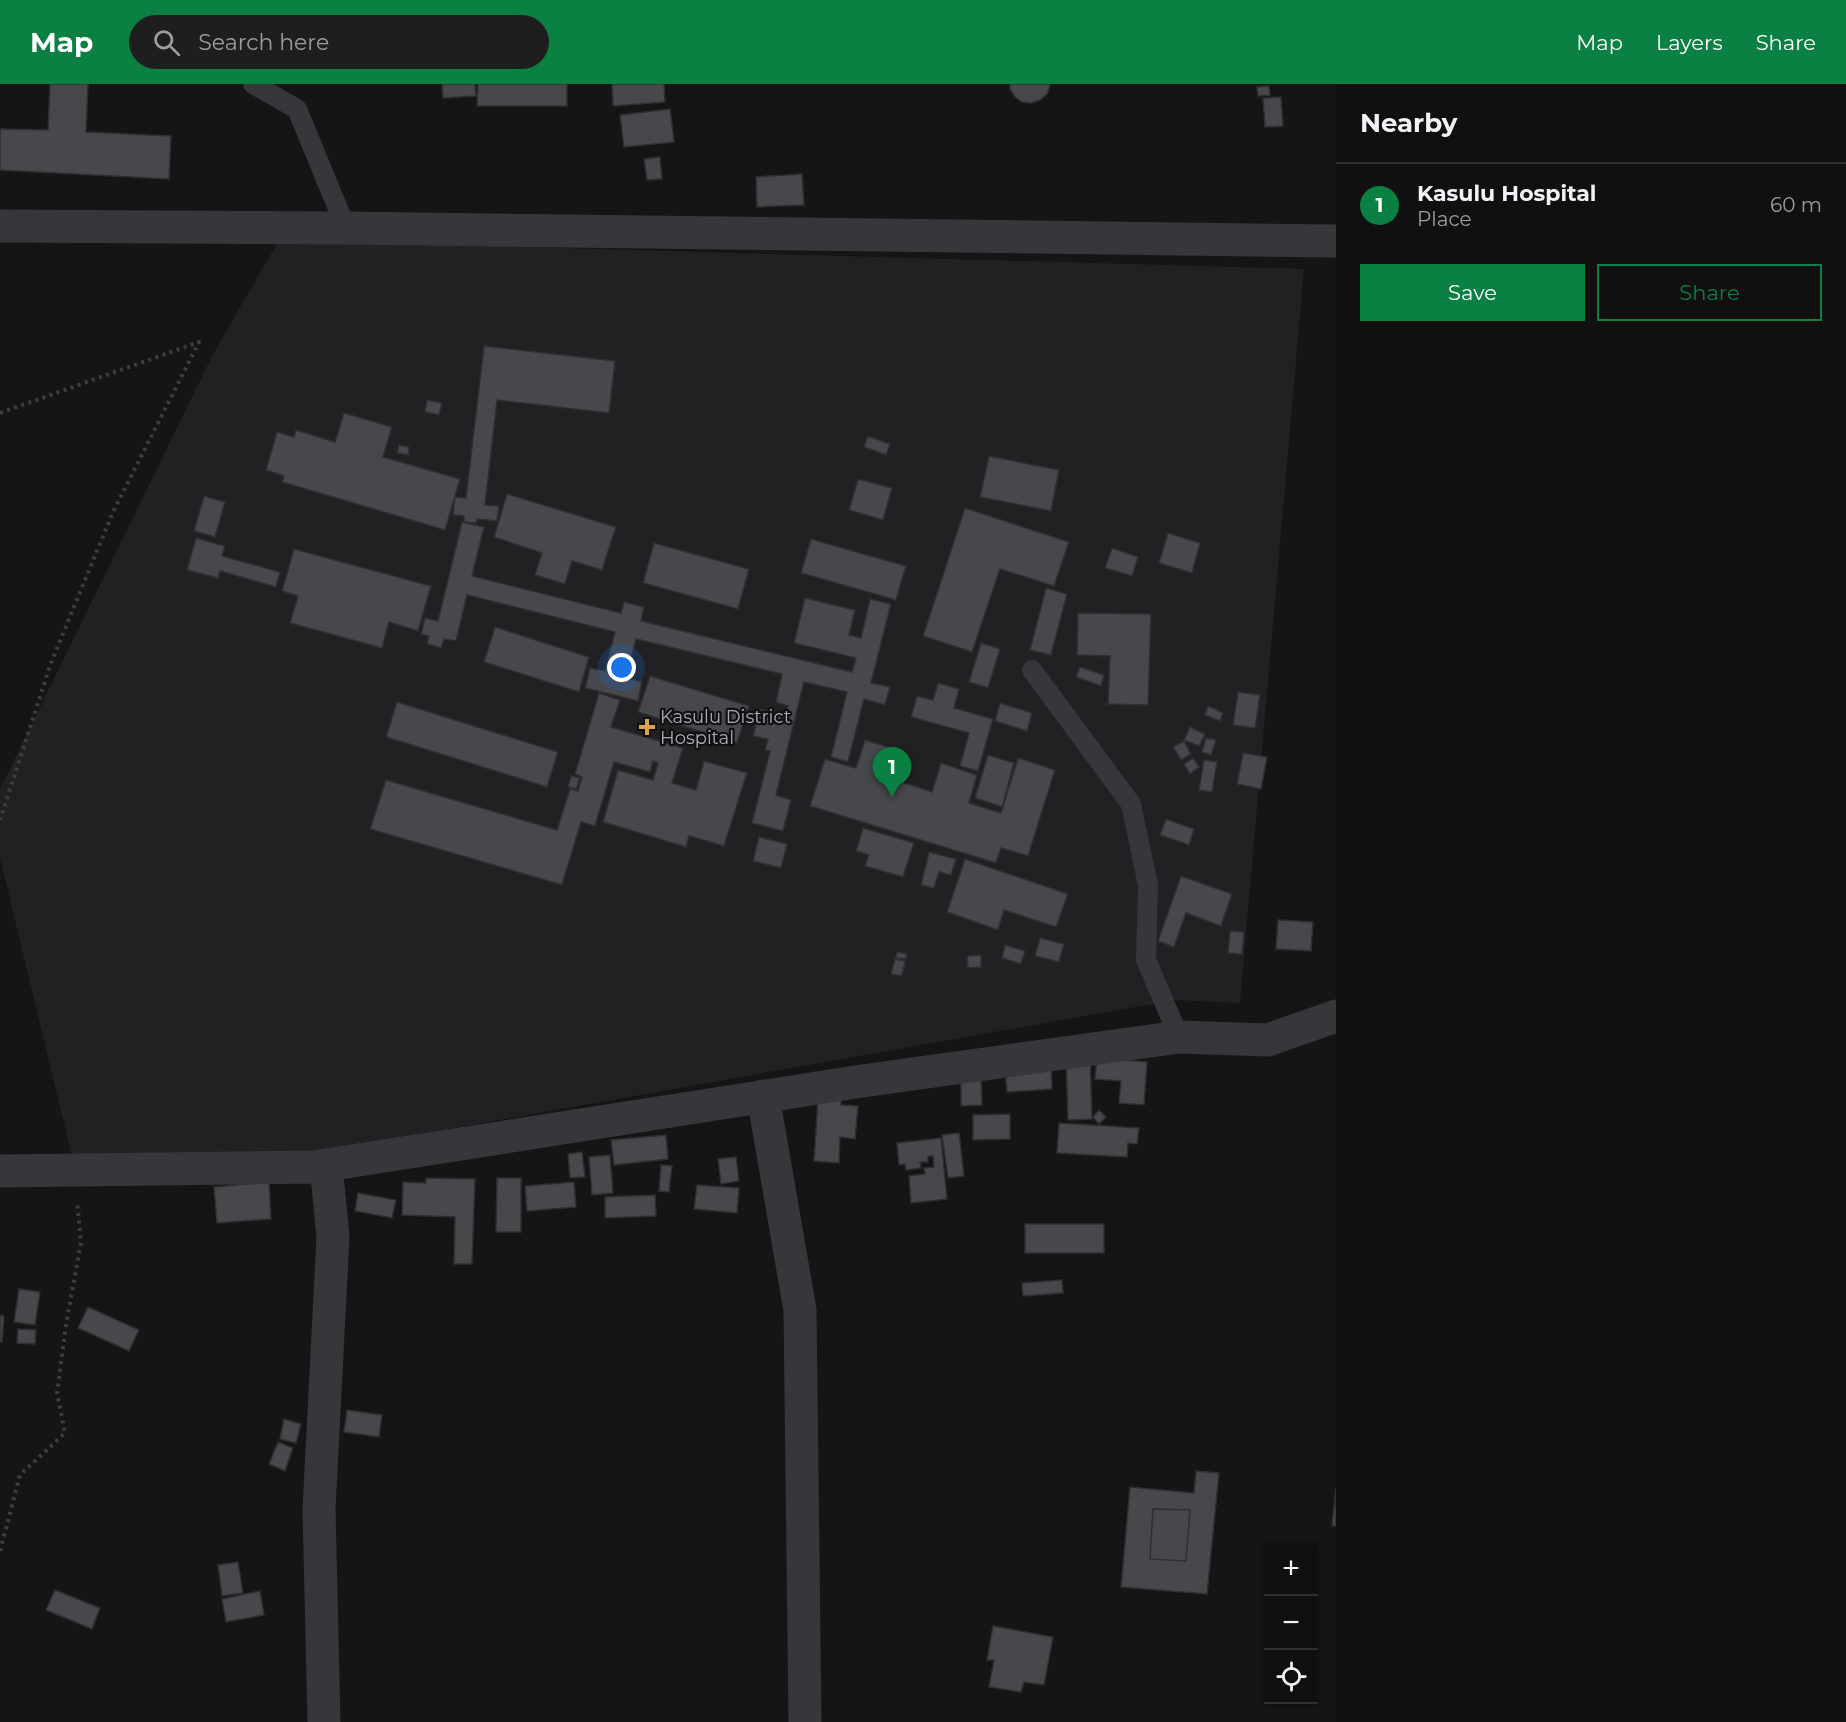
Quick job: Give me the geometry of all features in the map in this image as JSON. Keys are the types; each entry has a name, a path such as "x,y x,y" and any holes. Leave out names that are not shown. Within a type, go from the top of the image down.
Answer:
{"street":[{"path":"0,226 346,228 1336,241"},
{"path":"0,1170 314,1167 763,1096 1179,1037 1268,1040 1336,1016"},
{"path":"763,1096 800,1310 805,1722"},
{"path":"324,1722 319,1509 333,1237 326,1165"}],"lane":[{"path":"253,84 297,109 346,228"},
{"path":"1032,670 1131,804 1148,885 1146,960 1179,1037"}],"path":[{"path":"0,412 199,342 113,512 51,663 0,820"},
{"path":"0,1551 21,1475 65,1432 57,1393 81,1242 74,1170"}],"shaded area":[{"name":"Kasulu District Hospital","path":"279,240 1304,269 1240,1003 1175,1000 313,1153 74,1165 0,858 0,789 213,354"}],"building":[{"path":"50,84 88,84 86,132 171,136 169,179 0,170 0,129 48,130"},
{"path":"442,84 475,84 476,96 443,98"},
{"path":"478,84 567,84 567,106 477,106"},
{"path":"612,84 664,84 665,102 613,106"},
{"path":"1010,84 1050,84 1050,86 1047,94 1031,103 1022,102 1015,97"},
{"path":"1269,86 1270,95 1258,96 1257,87"},
{"path":"1281,97 1283,126 1265,127 1263,98"},
{"path":"670,109 674,142 624,147 620,115"},
{"path":"660,157 662,179 647,180 644,159"},
{"path":"802,174 804,205 757,207 756,177"},
{"path":"484,346 615,361 609,413 497,400 485,505 499,506 497,521 477,519 476,523 464,522 464,516 453,515 455,497 466,498"},
{"path":"427,400 442,403 439,415 425,412"},
{"path":"344,413 392,427 383,457 460,479 445,530 282,482 284,476 266,470 277,432 294,437 296,430 335,442"},
{"path":"868,436 890,444 886,455 864,447"},
{"path":"399,445 409,447 408,455 397,453"},
{"path":"989,456 1059,470 1051,511 980,497"},
{"path":"858,479 892,488 883,520 849,510"},
{"path":"507,494 616,527 602,570 572,561 565,584 535,575 542,553 494,537"},
{"path":"204,496 225,502 215,537 194,531"},
{"path":"965,508 1069,542 1054,586 1000,569 972,652 923,636"},
{"path":"462,522 484,527 472,576 621,613 624,602 644,607 641,621 852,672 856,658 794,643 805,598 855,610 849,635 861,638 870,599 891,604 871,683 890,687 885,705 864,699 848,762 831,757 847,692 804,682 776,795 791,800 783,831 752,823 770,751 765,750 768,739 753,736 760,709 785,715 788,706 776,702 782,674 636,639 626,678 642,682 638,701 585,688 590,668 605,671 615,632 467,595 456,641 444,639 441,648 427,644 429,636 421,634 425,618 438,621"},
{"path":"1168,533 1200,543 1192,573 1159,563"},
{"path":"196,538 225,546 222,556 280,572 276,587 220,571 218,578 187,570"},
{"path":"811,539 906,566 896,600 801,573"},
{"path":"654,543 749,569 738,609 643,583"},
{"path":"1112,548 1138,557 1132,576 1105,568"},
{"path":"294,549 431,586 418,631 389,622 382,648 290,623 298,596 282,591"},
{"path":"1046,588 1067,594 1051,655 1030,650"},
{"path":"1078,613 1151,614 1148,705 1108,704 1110,656 1077,655"},
{"path":"495,627 589,657 579,692 484,662"},
{"path":"981,643 1000,649 988,688 969,682"},
{"path":"1080,667 1104,675 1101,686 1076,677"},
{"path":"650,676 749,706 737,743 638,712"},
{"path":"938,683 959,689 954,708 993,719 978,771 960,766 969,733 911,717 917,696 933,700"},
{"path":"1238,692 1260,695 1255,728 1233,725"},
{"path":"599,693 620,700 611,727 683,748 672,783 696,790 704,761 747,773 724,846 689,836 686,847 603,822 618,770 653,780 658,763 653,761 650,772 614,762 595,826 581,822 562,885 370,829 386,780 557,830 570,789 578,791 582,777 575,774"},
{"path":"397,702 558,752 547,787 386,737"},
{"path":"1000,703 1032,713 1027,731 995,721"},
{"path":"1208,706 1223,713 1220,721 1205,715"},
{"path":"1190,727 1205,734 1199,746 1184,740"},
{"path":"1206,738 1216,740 1211,755 1202,752"},
{"path":"865,740 898,750 890,778 932,792 941,763 977,775 969,803 1001,813 1018,758 1055,770 1028,856 1001,848 996,863 810,806 825,759 856,768"},
{"path":"1184,741 1191,754 1181,760 1173,747"},
{"path":"1243,753 1267,757 1261,789 1237,784"},
{"path":"988,755 1014,763 1002,807 975,798"},
{"path":"1193,758 1199,767 1190,774 1184,764"},
{"path":"1204,760 1217,762 1212,792 1199,790"},
{"path":"571,776 580,778 576,789 568,787"},
{"path":"1166,819 1194,829 1189,845 1160,835"},
{"path":"863,828 914,843 903,877 865,866 869,855 856,851"},
{"path":"759,837 787,844 781,868 753,861"},
{"path":"929,852 956,859 951,875 939,872 934,888 921,885"},
{"path":"965,859 1068,894 1056,927 1004,910 998,930 947,912"},
{"path":"1181,876 1232,894 1221,926 1186,913 1174,947 1158,941"},
{"path":"1278,920 1313,922 1311,951 1276,949"},
{"path":"1230,931 1244,932 1242,954 1228,953"},
{"path":"1040,938 1064,944 1059,962 1035,956"},
{"path":"1005,945 1025,951 1021,964 1002,958"},
{"path":"897,952 907,954 906,959 896,958"},
{"path":"981,955 981,967 968,968 967,956"},
{"path":"895,959 905,961 902,976 891,974"},
{"path":"1066,1055 1090,1055 1092,1119 1068,1120"},
{"path":"1097,1058 1147,1062 1144,1105 1119,1103 1121,1081 1095,1079"},
{"path":"1051,1062 1052,1089 1007,1092 1005,1066"},
{"path":"961,1074 981,1074 982,1105 961,1106"},
{"path":"818,1099 841,1100 841,1105 858,1106 855,1139 840,1137 839,1163 814,1161"},
{"path":"1099,1110 1106,1117 1099,1124 1093,1117"},
{"path":"1010,1114 1010,1139 973,1140 973,1115"},
{"path":"1059,1123 1139,1128 1137,1144 1128,1143 1127,1157 1057,1153"},
{"path":"959,1133 964,1176 948,1178 942,1135"},
{"path":"666,1135 668,1159 614,1165 611,1140"},
{"path":"941,1138 947,1199 911,1203 909,1176 925,1174 924,1168 934,1167 933,1156 928,1156 928,1162 920,1162 921,1168 906,1170 905,1164 899,1165 897,1143"},
{"path":"582,1152 585,1177 570,1178 568,1154"},
{"path":"610,1155 613,1193 592,1195 589,1157"},
{"path":"736,1157 739,1181 721,1184 718,1159"},
{"path":"661,1165 672,1166 669,1192 659,1191"},
{"path":"426,1178 475,1179 472,1264 454,1264 455,1217 402,1215 403,1182 426,1183"},
{"path":"497,1178 521,1178 521,1232 496,1232"},
{"path":"269,1182 271,1219 217,1223 214,1187"},
{"path":"574,1182 576,1207 527,1211 525,1186"},
{"path":"697,1185 739,1188 737,1213 694,1209"},
{"path":"358,1193 396,1200 392,1218 355,1211"},
{"path":"655,1195 656,1216 605,1218 605,1197"},
{"path":"1025,1224 1104,1224 1104,1253 1025,1253"},
{"path":"1062,1280 1063,1293 1023,1296 1022,1283"},
{"path":"19,1289 40,1292 35,1325 14,1322"},
{"path":"88,1307 139,1330 129,1351 78,1328"},
{"path":"0,1315 4,1316 2,1342 0,1342"},
{"path":"18,1329 36,1330 35,1344 17,1343"},
{"path":"347,1410 382,1415 379,1437 344,1432"},
{"path":"284,1419 301,1424 296,1443 280,1439"},
{"path":"278,1442 293,1448 285,1471 269,1464"},
{"path":"1196,1471 1219,1473 1207,1594 1121,1587 1130,1487 1194,1493","holes":["1153,1509 1190,1510 1186,1561 1150,1559"]},
{"path":"1336,1487 1336,1526 1332,1526"},
{"path":"1153,1509 1190,1510 1186,1561 1150,1559"},
{"path":"238,1562 243,1593 222,1596 218,1565"},
{"path":"55,1590 100,1608 92,1629 46,1610"},
{"path":"260,1591 264,1615 226,1622 222,1599"},
{"path":"993,1626 1053,1637 1044,1685 1024,1682 1021,1692 989,1687 994,1660 987,1660"}],"place":[{"name":"Kasulu District Hospital","path":"647,727"},
{"name":"Kasulu Hospital","path":"892,797"}]}
